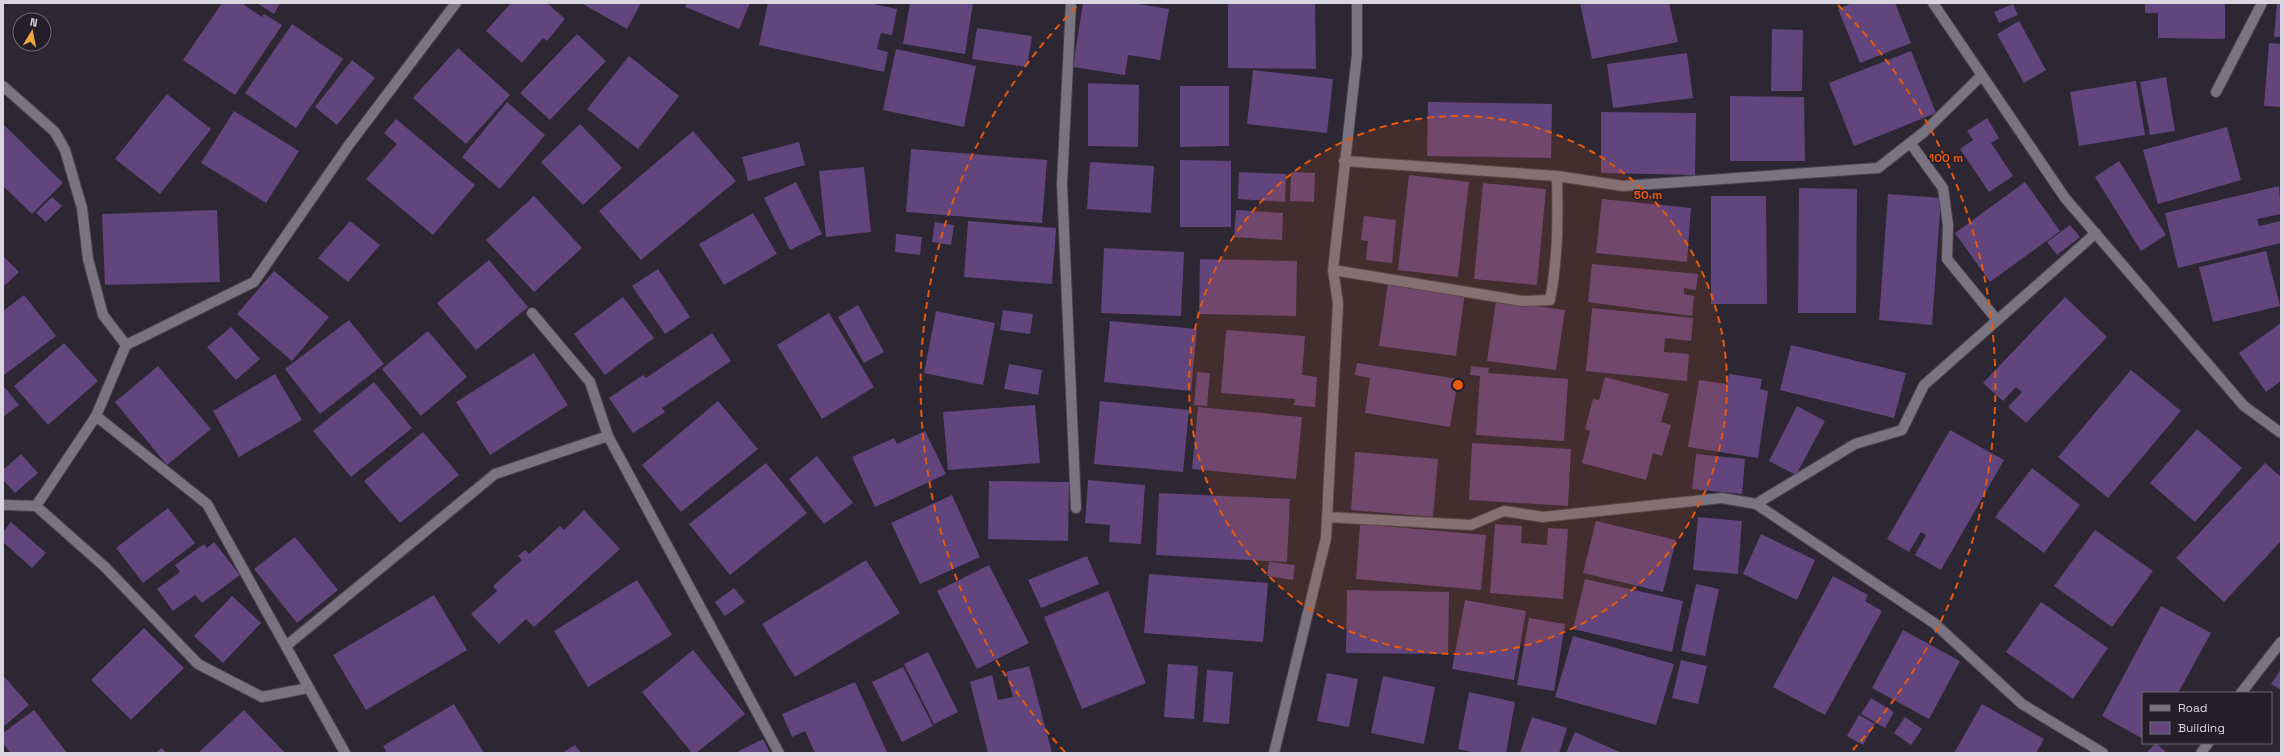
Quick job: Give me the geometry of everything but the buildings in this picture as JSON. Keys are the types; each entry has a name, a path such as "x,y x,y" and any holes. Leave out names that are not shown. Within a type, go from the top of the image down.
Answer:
{"street":[{"path":"36,506 96,416 126,345 254,282 348,146 456,3"},
{"path":"1071,3 1062,184 1076,508"},
{"path":"1274,753 1326,538 1338,303 1333,270 1357,55 1357,3"},
{"path":"1933,3 2065,198 2244,406 2281,433"},
{"path":"2216,92 2262,3"},
{"path":"1344,161 1558,176 1623,186 1878,168 1911,144 1981,76"},
{"path":"3,86 55,132 66,150 82,208 88,259 103,315 126,345"},
{"path":"1911,144 1943,188 1948,225 1947,259 1997,320"},
{"path":"1333,270 1522,301 1550,300 1555,273 1558,228 1558,176"},
{"path":"1756,504 1855,444 1902,430 1924,385 2096,233"},
{"path":"532,313 590,382 608,436 779,753"},
{"path":"96,416 207,504 343,752"},
{"path":"286,646 495,474 608,436"},
{"path":"1327,517 1471,525 1504,511 1543,517 1722,498 1756,504 1934,623 2022,704 2103,753"},
{"path":"3,505 36,506 105,567 198,664 262,697 308,688"},
{"path":"2242,692 2281,642"},
{"path":"2201,753 2207,744"}]}
